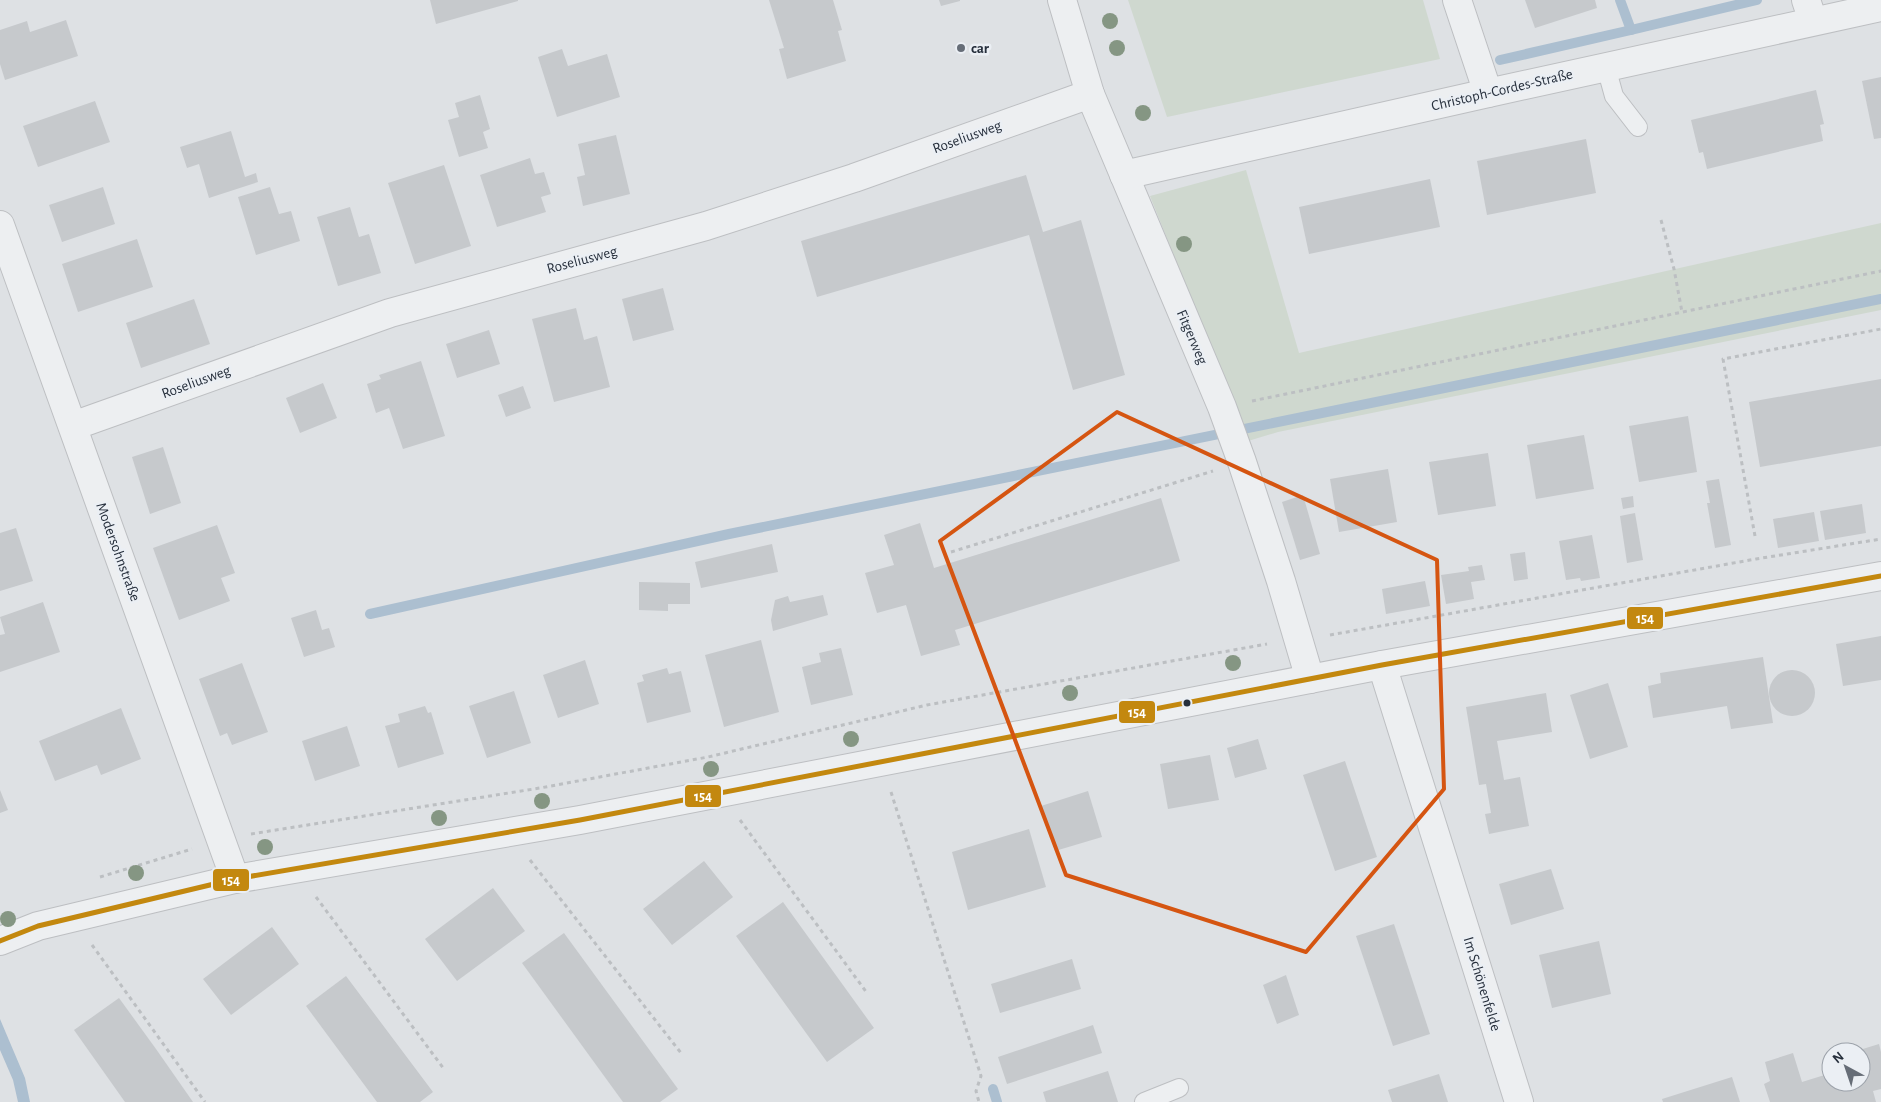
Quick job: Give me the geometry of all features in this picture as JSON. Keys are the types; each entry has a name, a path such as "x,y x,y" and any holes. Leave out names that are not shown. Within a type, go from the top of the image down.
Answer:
{"street":[{"name":"Fitgerweg","path":"1062,0 1090,94 1222,407 1281,581 1310,679"},
{"path":"1458,0 1488,93"},
{"name":"Christoph-Cordes-Straße","path":"1124,175 1606,67 1810,11 1881,7"},
{"name":"Roseliusweg","path":"73,426 390,313 706,226 854,178 1090,94"},
{"name":"Modersohnstraße","path":"0,225 235,879"},
{"path":"0,941 38,926 235,879 720,794 1382,665 1881,576"},
{"name":"Im Schönenfelde","path":"1382,665 1519,1102"}],"lane":[{"path":"1606,67 1614,96 1638,127"},
{"path":"1144,1102 1179,1088"}],"path":[{"path":"1661,220 1674,269 1682,312"},
{"path":"1222,407 1881,271"},
{"path":"1755,536 1722,359 1881,329"},
{"path":"951,552 1242,462"},
{"path":"91,880 221,841 275,829 540,788 708,757 927,705 1250,646 1298,641 1574,591 1881,539"},
{"path":"882,763 981,1076 976,1091 979,1102"},
{"path":"720,794 867,992"},
{"path":"509,832 681,1053"},
{"path":"294,868 444,1069"},
{"path":"72,918 206,1102"}],"highlighted area":[{"path":"1117,412 1437,560 1444,789 1306,952 1066,875 940,541"}],"shaded area":[{"path":"1128,0 1423,0 1440,59 1167,117"},
{"path":"1246,170 1299,353 1881,223 1881,310 1278,432 1248,441 1150,196"}],"water":[{"path":"0,1019 25,1078 30,1102 18,1102 13,1080 0,1050"}],"building":[{"path":"430,0 518,0 518,1 436,24"},
{"path":"769,0 833,0 842,30 838,31 846,61 787,79 779,49 784,48"},
{"path":"939,0 960,0 960,1 941,6"},
{"path":"1525,0 1595,0 1597,8 1535,28"},
{"path":"66,20 78,56 5,80 0,64 0,30 27,21 30,32"},
{"path":"562,49 568,66 607,54 620,97 557,117 538,57"},
{"path":"1881,77 1881,138 1874,139 1862,81"},
{"path":"1816,90 1824,124 1820,125 1823,141 1707,169 1703,152 1699,153 1691,120"},
{"path":"480,95 490,129 483,132 488,148 459,157 448,120 459,117 455,103"},
{"path":"95,101 110,142 38,167 23,126"},
{"path":"231,131 245,177 256,173 258,182 209,198 199,164 187,168 180,147"},
{"path":"616,135 630,194 583,206 577,177 585,175 578,144"},
{"path":"1586,139 1596,193 1487,215 1477,161"},
{"path":"530,158 535,174 544,172 551,194 541,197 546,212 497,227 480,175"},
{"path":"444,165 471,246 415,264 388,183"},
{"path":"1026,175 1043,232 1081,220 1125,375 1073,390 1029,235 817,297 801,241"},
{"path":"1430,179 1440,227 1309,254 1299,207"},
{"path":"103,187 115,224 62,242 49,205"},
{"path":"270,187 279,214 291,211 300,241 256,255 238,197"},
{"path":"350,207 359,237 369,234 381,273 338,286 317,217"},
{"path":"137,239 153,287 78,312 62,264"},
{"path":"663,288 674,330 633,341 622,299"},
{"path":"194,299 210,344 141,368 126,323"},
{"path":"576,308 584,340 597,336 610,387 554,402 532,319"},
{"path":"489,330 500,364 457,378 446,344"},
{"path":"421,361 445,436 403,449 389,408 376,413 367,384 381,379 379,375"},
{"path":"1881,379 1881,446 1760,467 1749,402"},
{"path":"323,383 337,418 300,433 286,398"},
{"path":"523,386 531,408 506,417 498,395"},
{"path":"1688,416 1697,472 1639,482 1629,426"},
{"path":"1584,435 1594,489 1536,499 1527,445"},
{"path":"163,447 181,503 150,514 132,457"},
{"path":"1488,453 1496,506 1438,515 1429,462"},
{"path":"1388,469 1397,522 1339,532 1330,479"},
{"path":"1719,479 1731,545 1715,548 1707,503 1710,503 1706,481"},
{"path":"1303,495 1320,554 1300,560 1282,502"},
{"path":"1633,496 1634,507 1623,509 1621,498"},
{"path":"1161,498 1180,561 955,630 960,645 921,656 906,605 877,613 865,573 894,565 884,535 920,523 934,568"},
{"path":"1862,504 1866,533 1825,540 1820,511"},
{"path":"1814,512 1819,541 1778,548 1773,519"},
{"path":"1635,513 1643,560 1627,563 1620,516"},
{"path":"217,525 235,573 221,578 230,601 179,620 153,548"},
{"path":"16,528 33,581 0,591 0,533"},
{"path":"1592,535 1600,578 1581,581 1580,578 1566,580 1559,541"},
{"path":"772,544 778,572 701,588 695,562"},
{"path":"1525,552 1528,579 1514,581 1510,554"},
{"path":"1482,565 1485,580 1471,582 1474,599 1446,604 1441,575 1469,571 1468,567"},
{"path":"1425,581 1430,606 1386,614 1382,589"},
{"path":"639,582 690,583 690,604 668,604 668,611 639,610"},
{"path":"823,595 828,615 773,631 771,620 775,600 788,596 790,602"},
{"path":"43,602 60,652 0,672 0,635 5,634 0,617"},
{"path":"316,610 322,630 329,628 335,647 304,657 291,618"},
{"path":"1881,636 1881,680 1843,686 1836,644"},
{"path":"761,640 779,712 724,727 705,655"},
{"path":"841,648 853,695 811,705 802,667 821,662 819,653"},
{"path":"1763,657 1773,723 1731,729 1727,706 1653,718 1648,686 1661,683 1660,673"},
{"path":"585,660 599,704 558,718 543,675"},
{"path":"242,663 268,732 232,745 227,733 220,736 199,679"},
{"path":"667,668 669,674 681,671 691,712 647,723 637,683 644,681 642,675"},
{"path":"1792,670 1805,674 1811,680 1815,693 1811,706 1805,712 1792,716 1779,712 1773,706 1769,693 1773,680 1779,674"},
{"path":"1608,683 1628,747 1590,759 1570,695"},
{"path":"514,691 531,743 487,758 469,706"},
{"path":"1546,693 1552,732 1497,741 1504,780 1520,777 1529,826 1489,834 1485,814 1491,813 1486,784 1479,785 1466,707"},
{"path":"425,706 428,713 431,712 444,754 398,768 385,726 400,722 398,714"},
{"path":"121,708 141,759 101,775 97,765 55,781 39,741"},
{"path":"347,726 360,766 315,781 302,741"},
{"path":"1258,739 1267,769 1235,778 1227,748"},
{"path":"1210,755 1219,800 1168,809 1160,764"},
{"path":"1345,761 1377,857 1335,871 1303,775"},
{"path":"0,790 8,810 0,813"},
{"path":"1088,791 1102,837 1055,851 1041,806"},
{"path":"1029,829 1046,887 968,910 952,852"},
{"path":"704,861 733,897 672,945 643,909"},
{"path":"1551,869 1564,909 1511,925 1499,884"},
{"path":"493,888 525,931 457,981 425,939"},
{"path":"783,902 874,1028 827,1062 736,936"},
{"path":"1394,924 1430,1034 1393,1046 1356,936"},
{"path":"272,927 299,964 231,1015 203,979"},
{"path":"564,933 678,1089 660,1102 623,1102 522,963"},
{"path":"1599,941 1611,994 1552,1008 1539,955"},
{"path":"1072,959 1081,989 1000,1013 991,984"},
{"path":"1286,975 1299,1015 1277,1024 1263,985"},
{"path":"346,976 433,1092 420,1102 377,1102 306,1006"},
{"path":"119,998 193,1102 125,1102 74,1030"},
{"path":"1093,1025 1102,1053 1007,1084 998,1057"},
{"path":"1879,1044 1881,1052 1881,1089 1873,1091 1876,1102 1770,1102 1764,1084 1770,1081 1765,1062 1793,1053 1802,1082 1821,1076 1821,1092 1871,1092 1871,1046"},
{"path":"1108,1071 1118,1102 1046,1102 1043,1092"},
{"path":"1439,1074 1448,1102 1392,1102 1388,1090"},
{"path":"1732,1077 1740,1102 1663,1102 1662,1099"}],"waterway":[{"path":"1500,60 1631,30 1620,0"},
{"path":"1631,30 1757,0"},
{"path":"370,614 729,534 1881,299"},
{"path":"993,1089 997,1102"}],"transit line":[{"name":"154","path":"0,941 38,926 235,879 580,820 1382,665 1881,576"}],"place":[{"name":"car","path":"961,48"}]}
